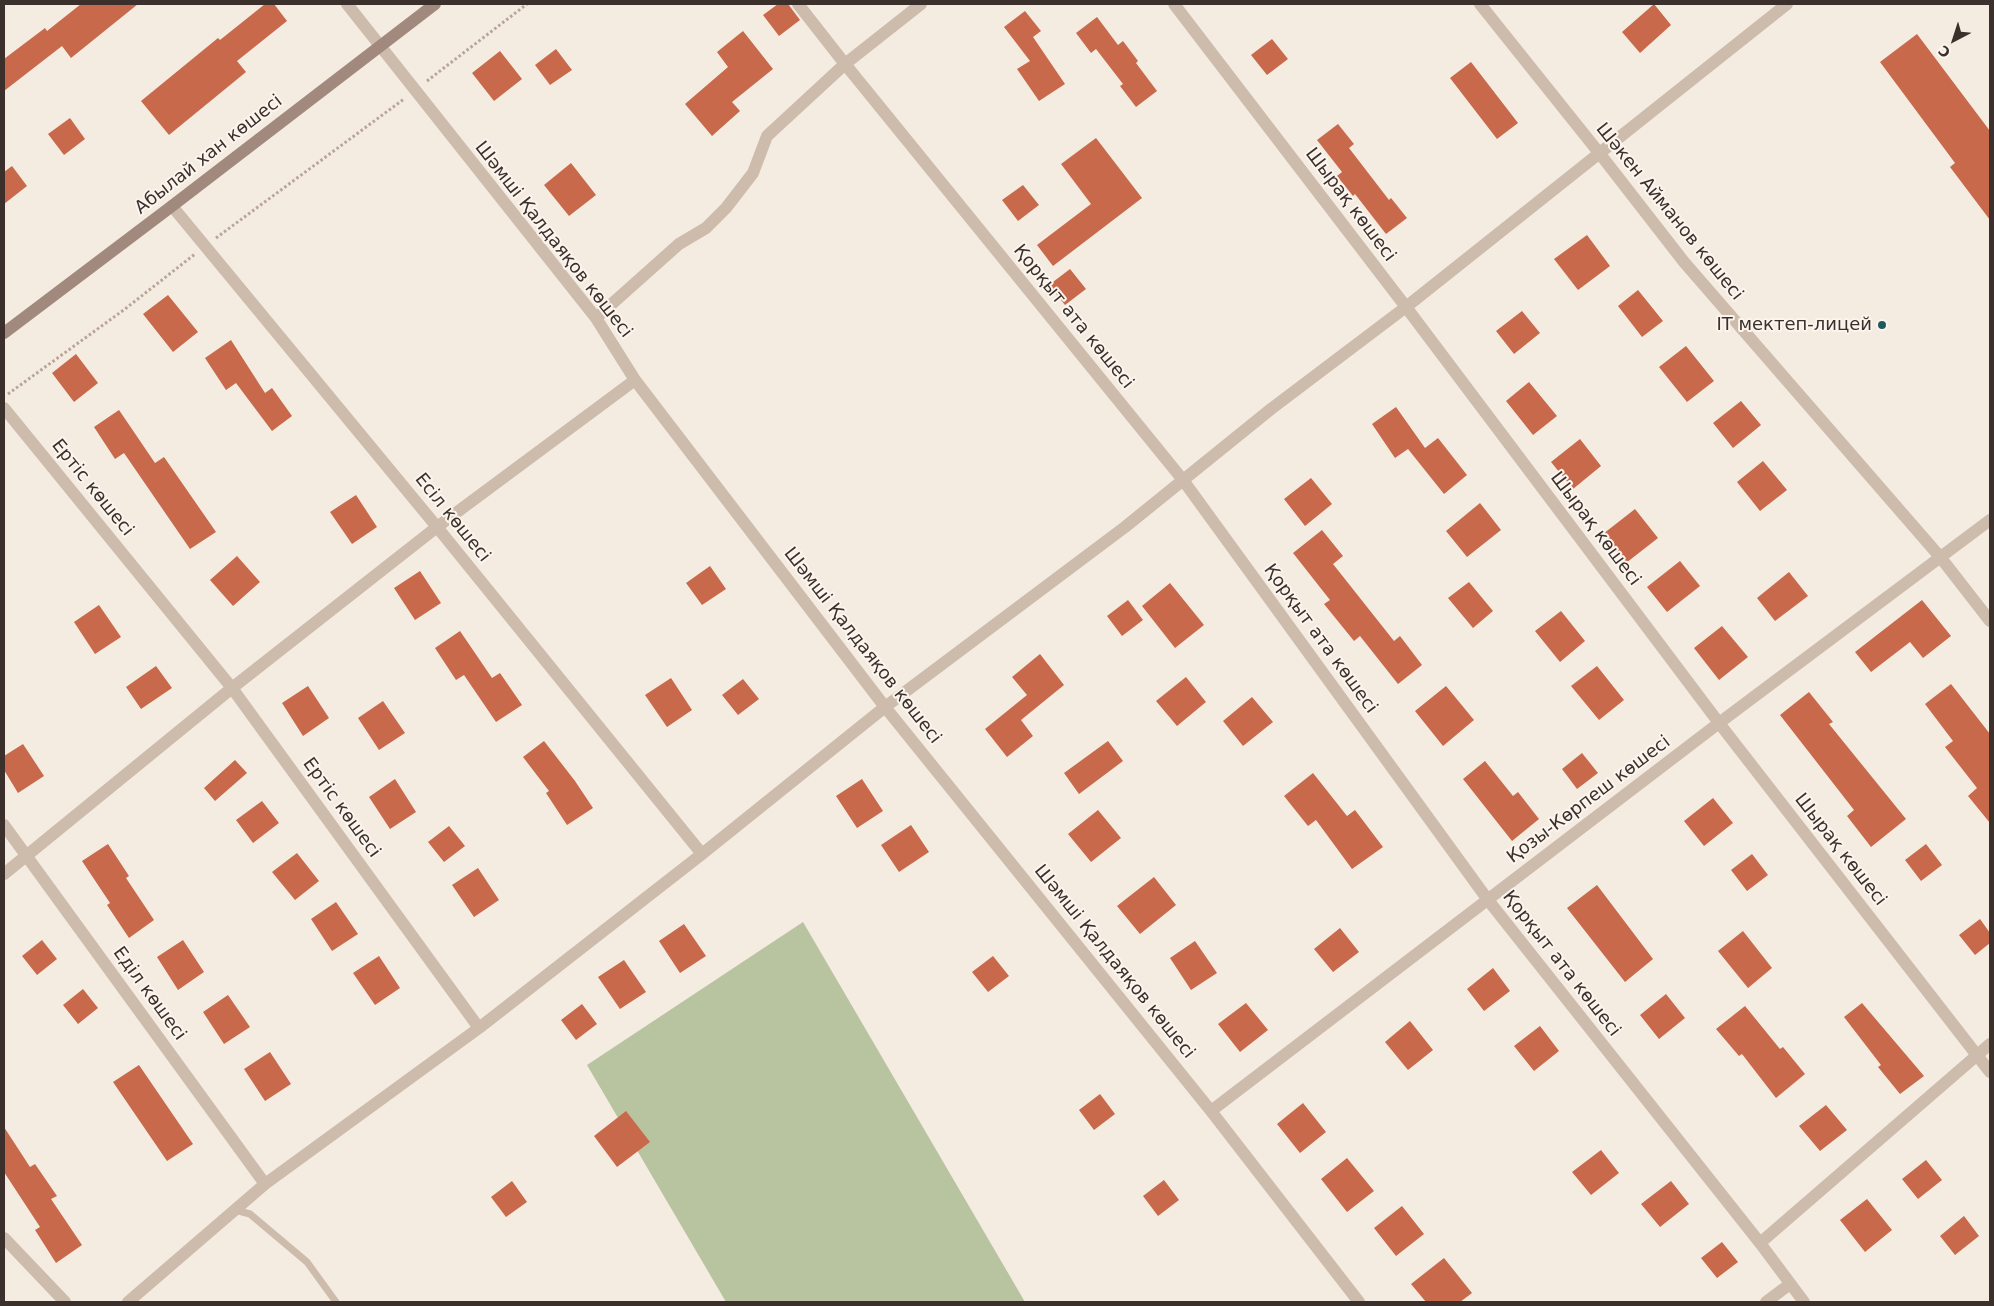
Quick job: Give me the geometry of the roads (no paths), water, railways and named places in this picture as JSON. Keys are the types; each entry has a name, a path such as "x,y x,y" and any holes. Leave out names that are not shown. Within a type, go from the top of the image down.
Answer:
{"street":[{"name":"Шәмші Қалдаяқов көшесі","path":"346,4 596,318 635,380 886,706 1211,1111 1359,1302"},
{"name":"Абылай хан көшесі","path":"4,333 435,4"},
{"name":"Қорқыт ата көшесі","path":"798,4 1183,480 1488,900 1760,1243 1804,1302"},
{"path":"596,318 679,244 706,228 726,208 753,173 767,136 845,64 921,4"},
{"name":"Шырақ көшесі","path":"1174,4 1406,307 1719,723 1990,1072"},
{"name":"Шәкен Айманов көшесі","path":"1480,4 1684,262 1941,558 1990,621"},
{"path":"128,1302 142,1298 265,1184 479,1028 702,854 886,706 1125,526 1271,409 1406,307 1787,4"},
{"name":"Есіл көшесі","path":"172,206 437,527 702,854"},
{"path":"4,874 232,688 437,527 635,380"},
{"name":"Ертіс көшесі","path":"4,408 232,688 479,1028"},
{"name":"Қозы-Көрпеш көшесі","path":"1211,1111 1719,723 1990,520"},
{"name":"Еділ көшесі","path":"4,825 265,1184"},
{"path":"1760,1243 1990,1044"},
{"path":"4,1238 65,1302"},
{"path":"1766,1302 1790,1284"}],"lane":[{"path":"235,1210 250,1214 307,1262 336,1302"}],"place":[{"name":"IT мектеп-лицей","path":"1882,325"}]}
